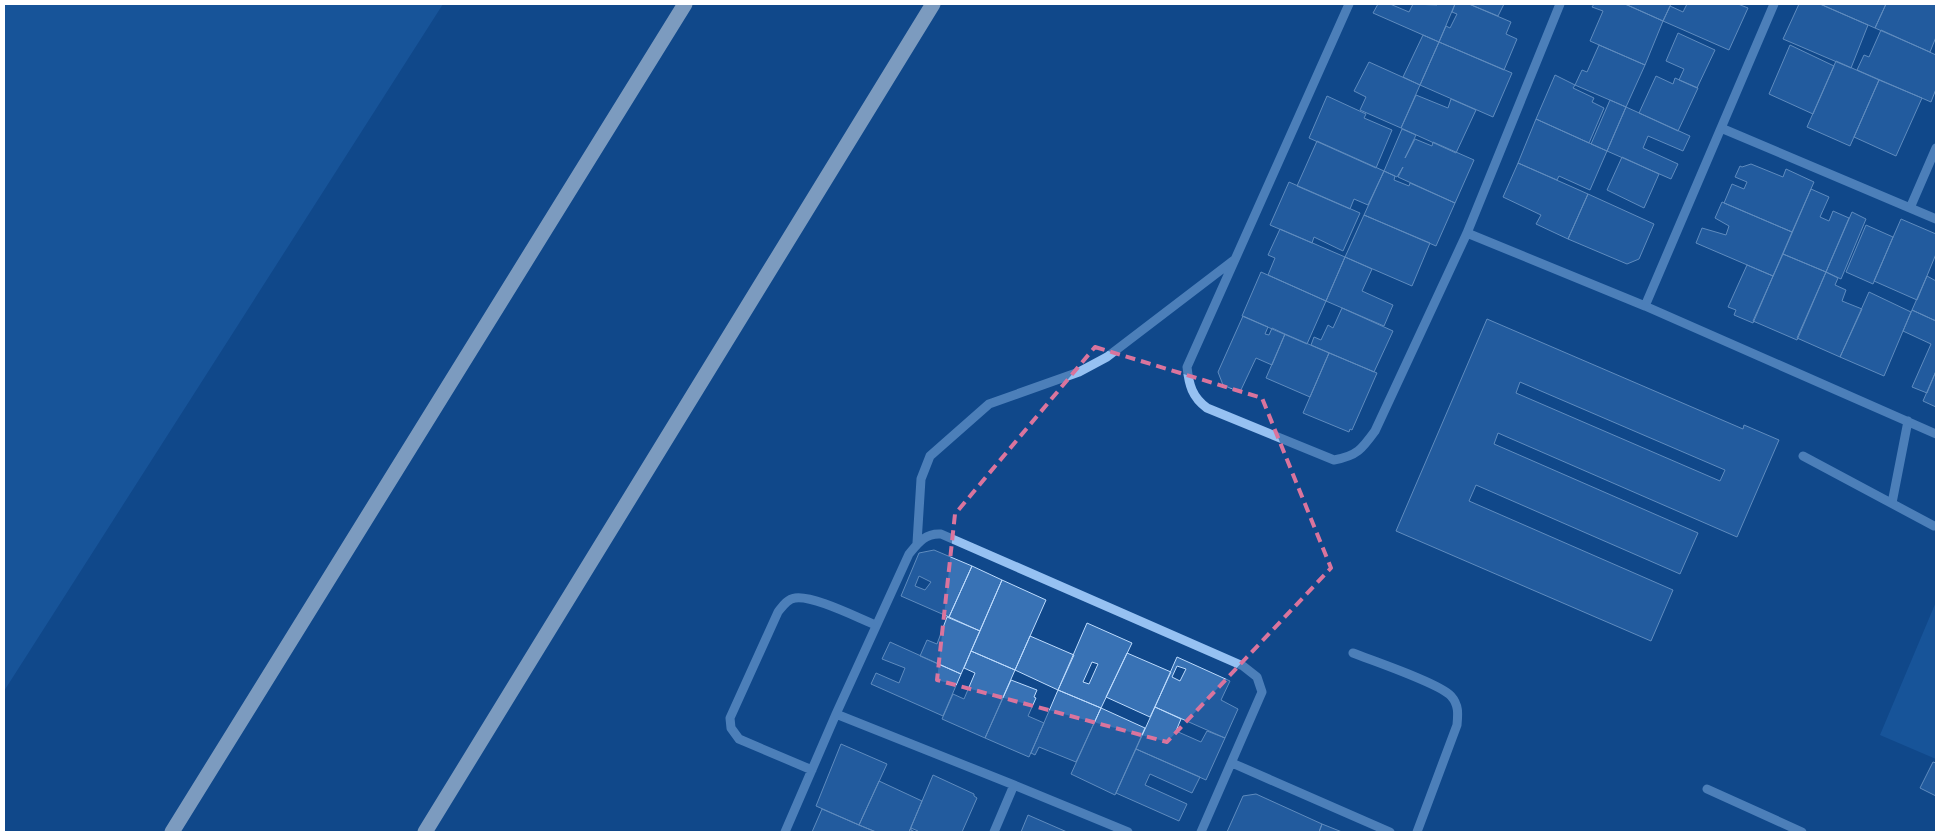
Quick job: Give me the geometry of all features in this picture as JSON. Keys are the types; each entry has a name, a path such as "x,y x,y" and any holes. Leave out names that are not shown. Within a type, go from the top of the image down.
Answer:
{"highway":[{"path":"172,832 684,4"},
{"path":"425,832 933,4"}],"street":[{"path":"1349,4 1187,367 1189,383 1193,394 1207,408 1334,460 1350,457 1362,449 1375,431 1467,233 1560,4"},
{"path":"1646,306 1774,4"},
{"path":"1721,128 1936,219"},
{"path":"1910,208 1936,148"},
{"path":"1467,233 1646,306 1936,434"},
{"path":"917,543 921,479 930,456 989,404 1079,372 1107,357 1236,259"},
{"path":"1892,503 1908,421"},
{"path":"1803,456 1934,526"},
{"path":"784,832 909,554 917,543 933,533 941,534 1243,666 1257,677 1262,692 1201,832"},
{"path":"812,770 739,739 732,728 730,718 778,612 785,603 794,598 809,598 876,625"},
{"path":"1352,653 1437,686 1451,696 1458,708 1457,725 1417,832"},
{"path":"836,714 1128,832"},
{"path":"1232,763 1390,832"},
{"path":"994,832 1014,785"},
{"path":"1707,789 1802,832"}],"highlighted area":[{"path":"1095,347 1262,398 1331,568 1167,742 937,680 955,514"}],"shaded area":[{"path":"4,4 443,4 4,691"},
{"path":"1936,602 1936,759 1880,735"}],"building":[{"path":"1378,4 1390,4 1409,12 1413,4 1455,4 1439,42 1373,13"},
{"path":"1455,4 1469,4 1511,22 1506,34 1517,39 1504,70 1439,42 1446,26 1450,28 1457,14 1452,12"},
{"path":"1469,4 1504,4 1498,16"},
{"path":"1594,4 1625,4 1663,21 1645,65 1590,41 1603,11 1592,7"},
{"path":"1625,4 1671,4 1663,21"},
{"path":"1687,4 1738,4 1748,8 1729,50 1663,21 1670,6 1683,12"},
{"path":"1799,4 1820,4 1868,25 1851,68 1783,39"},
{"path":"1820,4 1886,4 1875,28"},
{"path":"1886,4 1936,4 1936,37 1930,52 1875,28"},
{"path":"1881,30 1936,55 1936,89 1931,102 1857,70 1864,55 1869,57"},
{"path":"1678,33 1715,50 1697,88 1679,80 1684,69 1666,61"},
{"path":"1423,35 1439,42 1420,85 1403,77"},
{"path":"1439,42 1512,73 1493,117 1420,85"},
{"path":"1599,45 1645,65 1626,107 1575,85 1582,70 1587,72"},
{"path":"1790,45 1834,66 1813,114 1769,94"},
{"path":"1836,61 1879,80 1850,146 1807,127"},
{"path":"1369,62 1420,85 1401,128 1360,110 1366,97 1354,91"},
{"path":"1555,75 1575,85 1573,88 1594,98 1592,102 1604,108 1589,143 1536,119"},
{"path":"1656,76 1673,84 1675,78 1698,88 1678,131 1639,113"},
{"path":"1879,80 1922,98 1896,156 1854,137"},
{"path":"1416,95 1448,108 1451,99 1476,110 1456,153 1401,128"},
{"path":"1327,96 1366,114 1364,118 1392,130 1376,168 1309,138"},
{"path":"1610,100 1626,107 1607,151 1591,144"},
{"path":"1626,107 1690,136 1683,151 1648,136 1643,148 1678,164 1671,179 1607,151"},
{"path":"1536,119 1607,151 1590,190 1559,176 1557,180 1518,163"},
{"path":"1402,129 1416,135 1405,158 1415,139 1432,146 1433,142 1474,160 1455,203 1398,177 1403,167 1397,177 1384,171"},
{"path":"1317,141 1384,171 1368,205 1354,199 1350,209 1297,186"},
{"path":"1622,157 1659,174 1644,208 1607,190"},
{"path":"1518,163 1588,194 1568,239 1536,224 1541,215 1503,197"},
{"path":"1751,164 1783,177 1786,169 1814,182 1792,232 1724,203 1732,184 1744,189 1747,182 1735,177 1740,166"},
{"path":"1384,171 1395,176 1394,180 1409,186 1410,183 1455,203 1436,246 1364,215"},
{"path":"1289,182 1360,213 1343,251 1314,237 1312,243 1270,225"},
{"path":"1811,189 1829,197 1820,217 1829,221 1833,211 1849,218 1826,272 1783,254"},
{"path":"1588,194 1654,224 1639,259 1627,264 1568,239"},
{"path":"1722,202 1792,232 1773,276 1696,243 1702,228 1726,235 1729,226 1715,218"},
{"path":"1852,212 1866,219 1841,279 1826,272"},
{"path":"1364,215 1430,243 1412,286 1345,257"},
{"path":"1901,219 1936,234 1936,254 1917,300 1874,281"},
{"path":"1866,225 1893,237 1873,284 1846,272"},
{"path":"1280,229 1345,257 1326,301 1268,275 1275,258 1268,255"},
{"path":"1783,254 1826,272 1797,340 1753,321"},
{"path":"1345,257 1372,269 1362,291 1393,305 1384,326 1326,301"},
{"path":"1747,265 1773,276 1753,323 1734,315 1736,310 1728,307"},
{"path":"1261,272 1326,301 1307,344 1242,316"},
{"path":"1826,272 1838,278 1835,285 1846,290 1842,301 1862,309 1840,357 1797,338"},
{"path":"1927,276 1936,281 1936,321 1912,310"},
{"path":"1869,292 1911,312 1884,376 1840,357"},
{"path":"1342,308 1393,331 1374,372 1311,345 1314,337 1321,340 1328,325 1333,328"},
{"path":"1912,310 1936,321 1936,371 1927,393 1912,387 1931,344 1903,331"},
{"path":"1243,316 1268,327 1265,334 1269,335 1272,328 1285,334 1272,365 1256,358 1240,392 1223,385 1218,372"},
{"path":"1487,319 1743,429 1744,425 1779,440 1737,537 1498,433 1494,444 1698,533 1680,574 1476,485 1469,501 1673,590 1651,641 1396,531","holes":["1520,382 1725,470 1720,481 1516,393"]},
{"path":"1285,334 1329,353 1310,397 1266,378"},
{"path":"1329,353 1377,373 1352,430 1350,429 1349,432 1303,413"},
{"path":"1936,371 1936,407 1923,401"},
{"path":"934,550 972,566 949,617 901,596 919,553","holes":["919,576 931,582 925,590 915,586"]},
{"path":"972,566 1002,580 980,631 949,617"},
{"path":"1002,580 1046,600 1015,670 971,651"},
{"path":"947,617 980,631 961,674 920,656 927,640 937,644"},
{"path":"1087,623 1132,643 1101,708 1058,690","holes":["1092,662 1098,664 1089,684 1083,682"]},
{"path":"1030,636 1074,655 1058,690 1015,670"},
{"path":"890,642 961,674 943,716 871,684 876,673 899,683 905,668 882,659"},
{"path":"971,651 1015,670 985,738 942,719 953,694 964,699 975,673 964,668"},
{"path":"1127,653 1171,672 1150,717 1106,697"},
{"path":"1177,657 1230,681 1221,700 1238,709 1225,738 1155,707","holes":["1177,666 1186,669 1180,681 1172,677"]},
{"path":"1011,680 1037,690 1034,697 1036,698 1028,716 1044,723 1029,757 985,738"},
{"path":"1058,690 1101,708 1076,762 1039,747 1035,755 1031,753"},
{"path":"1155,707 1181,719 1176,731 1201,742 1207,731 1225,738 1206,780 1136,749"},
{"path":"1101,708 1145,728 1115,795 1071,774"},
{"path":"841,744 887,764 859,825 816,806"},
{"path":"1136,749 1200,777 1192,793 1150,774 1145,785 1187,804 1179,821 1116,793"},
{"path":"1933,762 1936,763 1936,796 1920,788"},
{"path":"933,775 974,794 977,798 962,832 918,832 911,828 915,832 909,832"},
{"path":"879,781 922,801 909,832 876,832 859,825"},
{"path":"1256,794 1322,824 1319,832 1227,832 1243,796"},
{"path":"822,809 859,825 876,832 812,832"},
{"path":"1028,815 1067,832 1021,832"},
{"path":"1322,824 1342,832 1319,832"}]}
